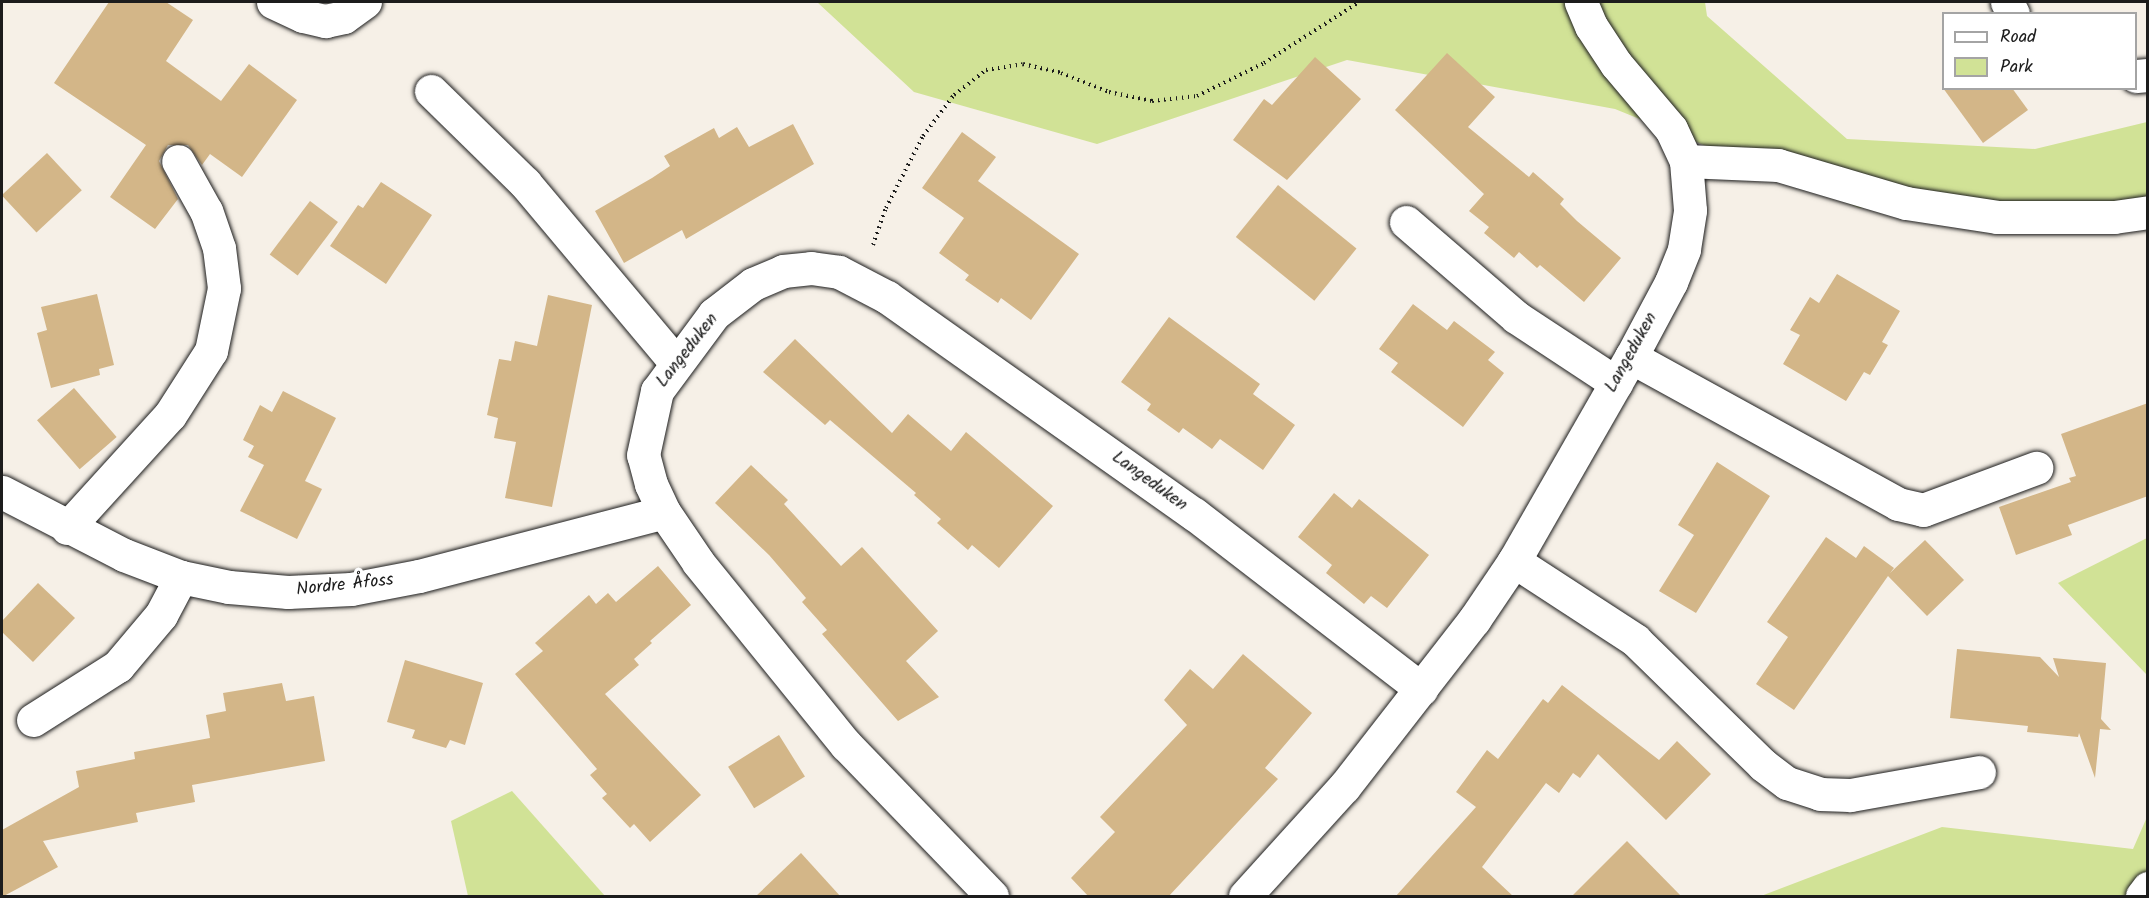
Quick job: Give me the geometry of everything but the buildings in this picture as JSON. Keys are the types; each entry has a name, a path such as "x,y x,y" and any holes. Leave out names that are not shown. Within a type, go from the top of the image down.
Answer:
{"street":[{"path":"273,2 303,16 325,21 344,17 365,2"},
{"name":"Langeduken","path":"1245,897 1344,787 1421,689 1514,561 1671,282 1684,249 1690,210 1686,160 1671,129 1616,64 1591,26 1581,2"},
{"path":"431,91 525,183 675,362"},
{"path":"1686,160 1778,165 1906,203 1997,217 2114,217 2148,212"},
{"path":"67,528 170,415 211,351 224,288 219,248 206,211 178,161"},
{"path":"1406,222 1516,317 1898,504 1923,510 2036,468"},
{"name":"Langeduken","path":"992,897 846,745 732,606 664,512 643,455 657,391 675,362 714,314 753,284 783,271 811,268 839,272 860,281 926,322 1185,507 1421,689"},
{"name":"Nordre Åfoss","path":"2,492 67,528 181,577 229,587 288,592 351,589 419,576 664,512"},
{"path":"1514,561 1635,640 1763,765 1787,783 1820,794 1850,795 1979,772"},
{"path":"33,720 118,666 161,615 181,577"},
{"path":"2142,897 2148,888"}],"path":[{"path":"860,281 886,208 923,136 954,95 986,70 1023,64 1061,73 1109,92 1152,101 1197,96 1264,63 1359,2"}],"green space":[{"path":"817,2 1705,2 1707,16 1847,139 2035,149 2147,122 2147,201 1859,208 1615,109 1347,60 1097,144 914,92"},
{"path":"2147,538 2147,675 2058,583"},
{"path":"512,791 605,896 468,896 451,821"},
{"path":"2147,817 2147,896 1761,896 1942,827 2133,849"}]}
